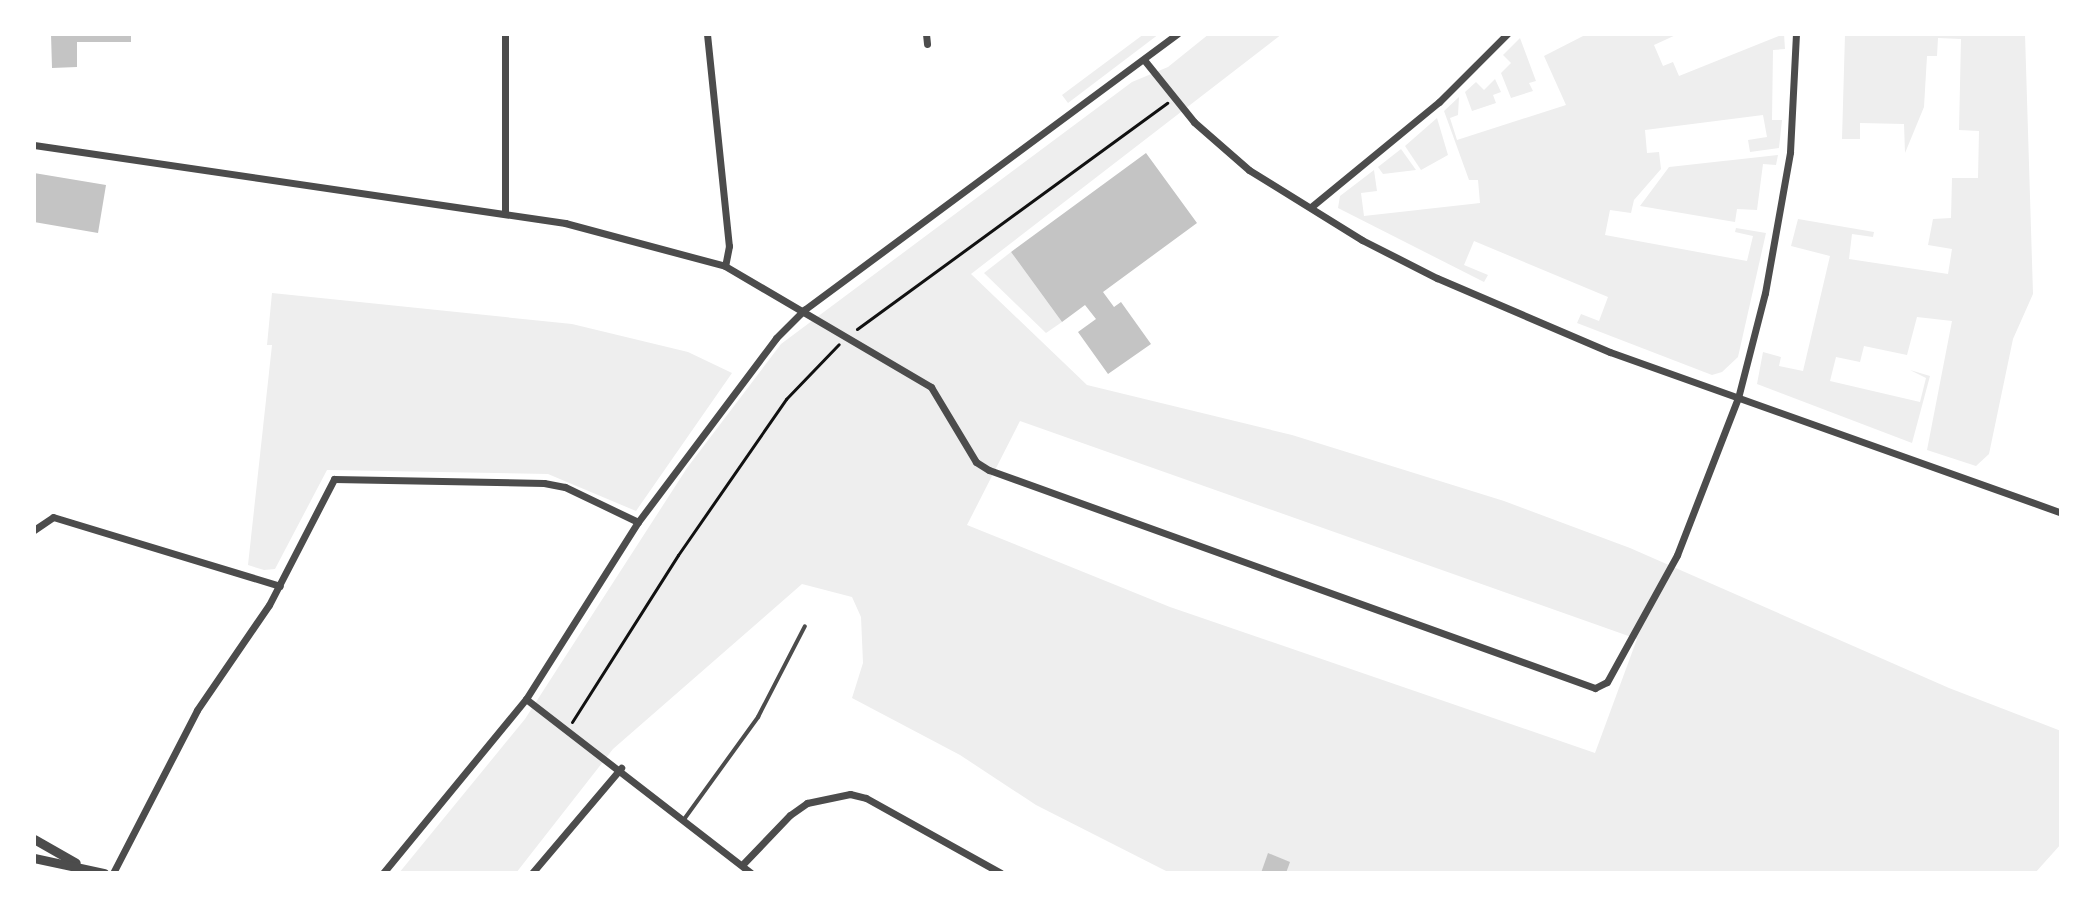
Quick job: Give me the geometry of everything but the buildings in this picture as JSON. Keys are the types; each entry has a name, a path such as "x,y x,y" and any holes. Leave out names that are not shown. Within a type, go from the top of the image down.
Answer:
{"street":[{"path":"505,34 505,213"},
{"path":"707,34 729,246 725,266"},
{"path":"926,34 927,44"},
{"path":"383,873 526,699 638,522 755,363 804,310 1145,61 1177,34"},
{"path":"1311,207 1439,102 1507,34"},
{"path":"34,145 505,213 626,235 725,266 931,387 976,462 989,470 1595,688 1607,682 1700,504 1738,398 1765,293 1787,167 1796,34"},
{"path":"1145,61 1174,98 1225,151 1362,240 1482,298 1738,398 2061,513"},
{"path":"113,873 197,710 280,586 334,479 544,483 565,487 638,522"},
{"path":"34,530 53,517 280,586"},
{"path":"526,699 621,768 751,873"},
{"path":"532,873 621,768"},
{"path":"742,865 790,815 807,803 850,794 866,798 1001,873"},
{"path":"34,839 83,867"},
{"path":"34,858 104,873"}],"lane":[{"path":"685,818 758,717 805,626"}],"path":[{"path":"567,729 678,555 808,370 847,337 1174,98"}],"shaded area":[{"path":"1144,34 1159,34 1068,103 1062,95"},
{"path":"1209,34 1282,34 971,274 1087,385 1292,435 1504,501 1630,548 1949,688 2061,731 2061,844 2035,873 1170,873 1036,805 960,755 852,698 863,663 861,617 852,597 802,584 613,749 516,873 399,873 525,719 687,468 781,344 1132,82 1168,67","holes":["1020,421 1637,639 1595,753 1170,607 967,525"]},
{"path":"1587,34 1678,34 1654,45 1663,66 1673,62 1679,76 1784,34 1785,49 1773,50 1772,120 1782,120 1779,148 1750,152 1748,140 1767,137 1763,115 1645,130 1647,153 1659,152 1661,169 1634,200 1631,213 1610,210 1605,235 1747,261 1753,236 1735,232 1736,228 1766,233 1738,357 1722,372 1712,375 1577,323 1581,314 1599,321 1608,297 1474,241 1464,265 1488,275 1484,282 1338,208 1340,196 1374,170 1377,191 1361,193 1364,216 1480,203 1478,180 1469,180 1444,111 1459,97 1458,115 1450,118 1457,140 1566,105 1544,56"},
{"path":"1845,34 2025,34 2033,294 2013,339 1989,454 1976,466 1927,450 1952,321 1917,317 1907,355 1864,346 1860,362 1836,357 1830,381 1920,402 1926,378 1910,370 1930,376 1912,443 1757,384 1763,352 1781,357 1779,366 1803,371 1830,256 1791,246 1798,219 1874,232 1873,237 1852,234 1849,259 1948,274 1952,249 1928,245 1933,219 1951,218 1952,178 1978,178 1979,131 1959,130 1961,39 1938,38 1937,56 1927,56 1924,107 1905,153 1904,124 1860,123 1860,139 1842,139"},
{"path":"1520,38 1536,81 1529,83 1533,91 1511,98 1501,73 1511,63 1503,55"},
{"path":"1495,79 1501,92 1493,95 1496,103 1472,111 1465,92 1476,82 1484,90"},
{"path":"1437,118 1448,155 1421,170 1405,146"},
{"path":"1401,149 1416,170 1383,174 1378,167"},
{"path":"1778,155 1776,165 1763,164 1757,210 1737,209 1735,222 1640,206 1669,167"},
{"path":"1011,252 1062,322 1046,333 984,273"},
{"path":"272,293 572,324 688,352 732,373 636,511 548,474 327,470 275,569 264,570 248,565 272,345 267,345"}]}
